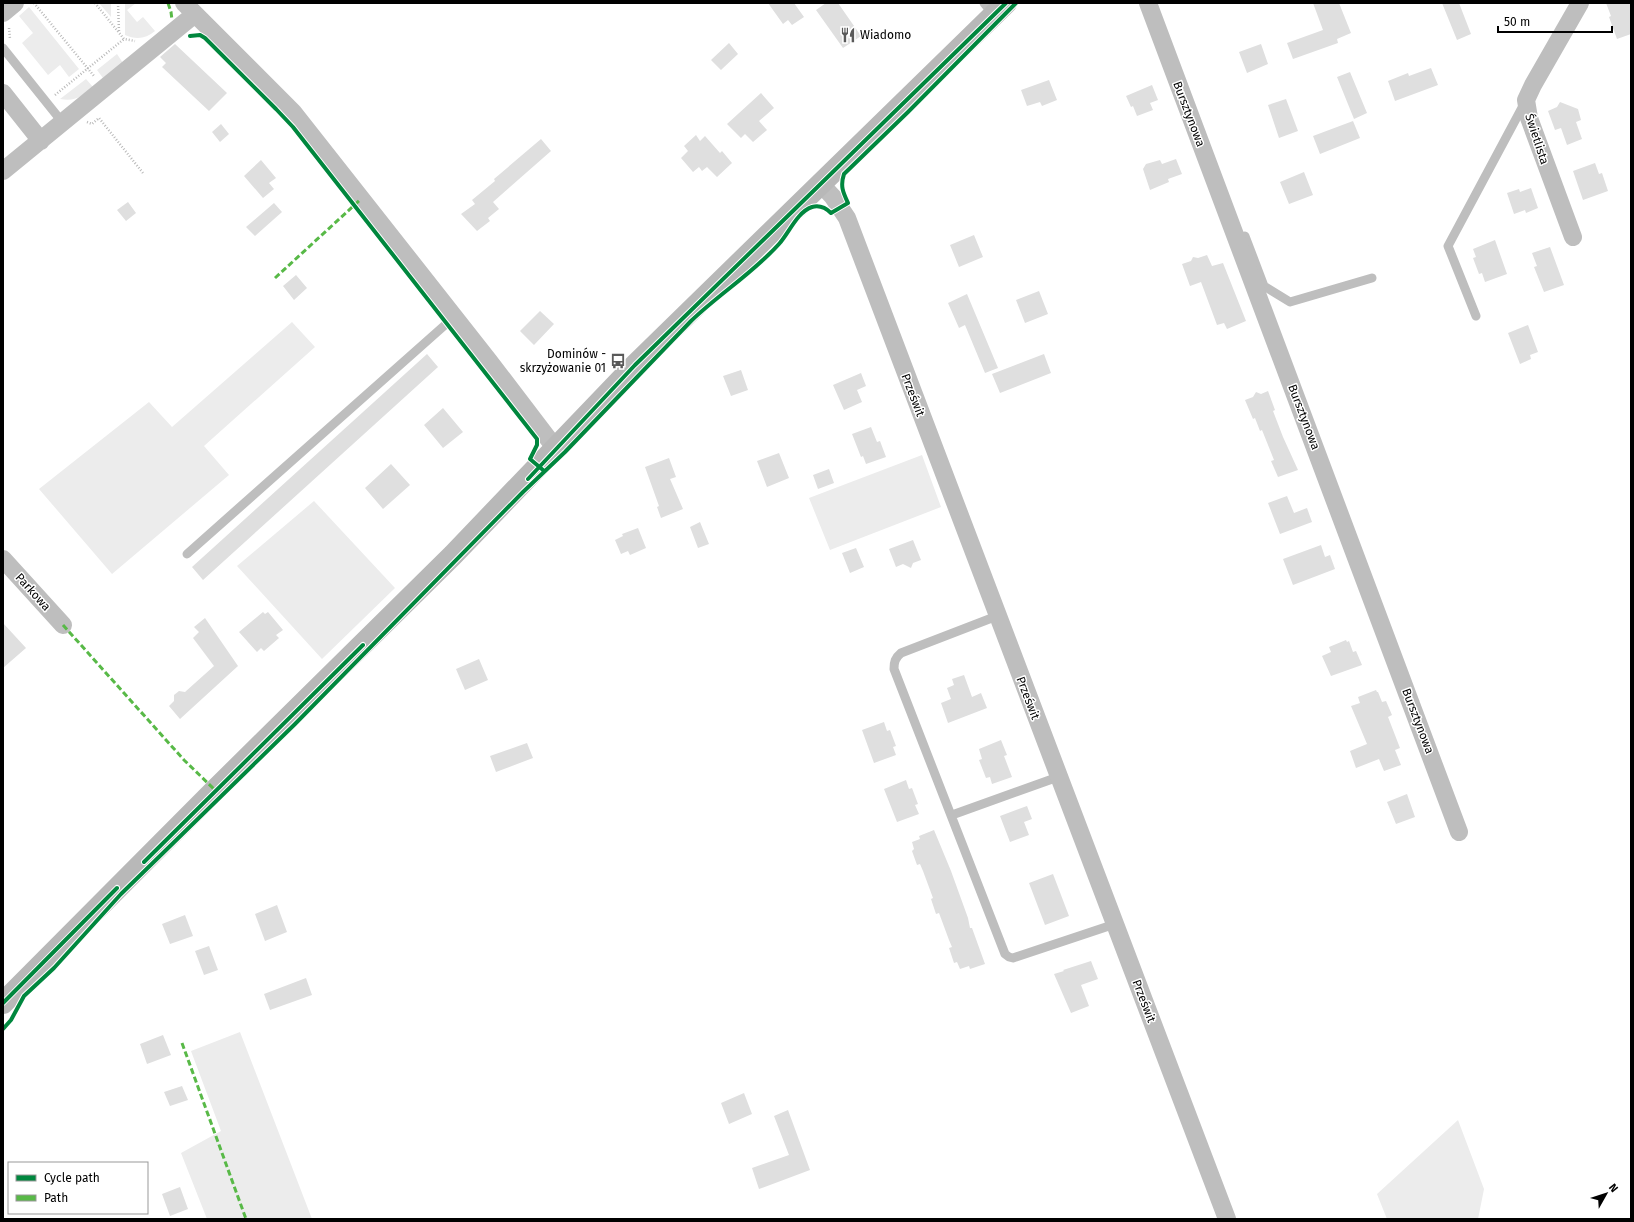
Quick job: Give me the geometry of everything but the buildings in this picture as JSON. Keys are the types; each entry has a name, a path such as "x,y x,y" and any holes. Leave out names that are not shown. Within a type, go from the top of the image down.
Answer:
{"street":[{"path":"6,18 15,3"},
{"name":"Bursztynowa","path":"1148,3 1460,832"},
{"name":"Świetlista","path":"1573,237 1529,118 1526,100 1580,3"},
{"path":"3,1003 215,790 453,555 635,365 995,7"},
{"path":"3,171 63,123 190,8 293,112 556,448"},
{"path":"3,93 41,140"},
{"name":"Prześwit","path":"820,182 833,197 846,218 1227,1219"},
{"name":"Parkowa","path":"3,559 63,626"}],"lane":[{"path":"1154,3 1264,286 1290,302 1372,278"},
{"path":"3,48 63,123"},
{"path":"1476,316 1448,246 1526,100"},
{"path":"187,554 454,317"},
{"path":"997,616 901,653 896,658 894,669 1005,954 1009,958 1013,958 1115,924"},
{"path":"952,815 1058,777"}],"path":[{"path":"39,3 35,4 95,78"},
{"path":"95,3 124,39 139,42"},
{"path":"118,3 119,32"},
{"path":"6,18 11,41"},
{"path":"50,90 54,96 124,39"},
{"path":"85,118 90,124 99,118 143,173"}],"shaded area":[{"path":"99,3 111,3 111,17"},
{"path":"125,3 136,3 127,10 137,22 143,17 155,31 148,36 141,38 133,38 125,35"},
{"path":"29,7 79,69 69,77 60,65 48,75 22,43 33,33 19,16"},
{"path":"117,54 123,63 103,78 97,70"},
{"path":"86,79 93,87 82,96 70,100 60,99"},
{"path":"292,322 315,347 204,446 229,475 112,574 39,489 149,402 172,427"},
{"path":"922,455 941,507 830,550 809,498"},
{"path":"314,501 395,588 322,659 237,566"},
{"path":"240,1032 312,1219 207,1219 181,1153 221,1131 191,1051"},
{"path":"1458,1120 1484,1189 1478,1219 1387,1219 1377,1194"}],"marked path":[{"path":"168,3 172,20"},
{"path":"275,278 361,199"},
{"path":"63,625 184,760 215,790"},
{"path":"182,1043 246,1219"}],"cycle path":[{"path":"528,479 635,365 1006,3"},
{"path":"3,1029 11,1020 24,996 54,968 121,894 295,724 523,492 565,452 691,321 769,255 802,213 815,206 825,208 831,213 848,203 842,182 844,174 1016,3"},
{"path":"190,36 200,35 205,38 293,127 537,439 537,445 530,459 543,470"},
{"path":"144,862 363,645"},
{"path":"3,1003 117,888"}],"place":[{"name":"Wiadomo","path":"848,35"},
{"name":"Dominów - skrzyżowanie 01","path":"618,361"}]}
